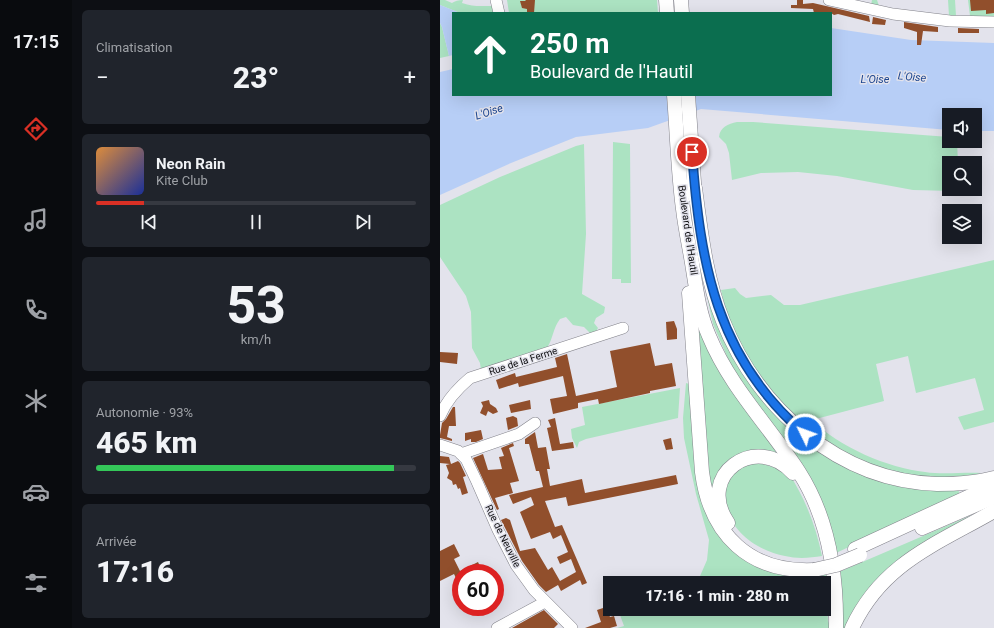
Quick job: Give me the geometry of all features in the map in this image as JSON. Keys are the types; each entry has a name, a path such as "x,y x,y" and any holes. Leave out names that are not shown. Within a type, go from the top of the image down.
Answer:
{"main road":[{"path":"666,0 667,12"},
{"path":"681,0 682,12"},
{"name":"Boulevard de l'Hautil","path":"674,96 695,188 698,256 703,290 711,326 722,360"},
{"name":"Boulevard de l'Hautil","path":"688,96 684,139 683,209 702,315 709,337 739,390 799,472 814,500 826,535 833,563 836,594 836,628"},
{"path":"695,188 706,268 723,321 736,351 751,375 784,415 805,434 829,451 881,475 916,482 944,484 973,482 994,478"},
{"path":"683,209 704,487 710,508 716,521 724,532 746,553 778,567 792,570 814,566 836,566 857,552 994,485"},
{"path":"814,500 800,481 784,464 776,459 766,456 750,458 736,464 723,477 718,492 720,508 726,519 733,530 747,544 781,560 814,566"},
{"path":"857,552 994,496"},
{"path":"852,628 860,611 874,592 899,567 921,552 994,511"}],"street":[{"path":"496,0 499,12"},
{"path":"829,0 893,14 950,21 994,22"},
{"name":"Rue de la Ferme","path":"440,416 453,395 470,378 622,328"},
{"path":"440,445 461,454 519,434 535,423"},
{"name":"Rue de Neuville","path":"461,454 466,459 509,553 525,579 545,602 572,628"},
{"path":"497,628 545,602"}],"green space":[{"path":"440,0 445,0 452,3 463,0 462,3 476,6 491,6 492,3 496,12 458,12 440,5"},
{"path":"507,0 657,0 658,12 509,12"},
{"path":"872,0 877,0 879,6 916,13 949,16 948,0 955,0 956,16 970,16 968,0 994,0 994,20 947,19 871,5"},
{"path":"440,23 449,56 440,58"},
{"path":"737,122 753,122 942,136 942,148 957,148 958,156 942,156 942,191 913,190 837,176 798,172 761,173 732,180 729,153 726,144 719,137 723,128"},
{"path":"613,142 630,144 631,283 621,283 621,279 612,279"},
{"path":"584,144 586,234 582,294 605,307 604,313 596,318 594,323 598,328 595,333 591,334 584,327 573,325 566,317 560,319 547,348 481,370 480,363 472,348 471,312 466,296 440,257 440,205 500,177"},
{"path":"994,260 994,422 964,430 958,417 984,410 975,378 916,393 908,356 876,364 884,401 812,420 836,439 865,455 880,461 911,470 932,473 981,473 957,478 916,476 877,466 840,450 806,426 776,398 752,365 733,329 721,290 735,288 746,298 771,295 784,305 800,305"},
{"path":"703,278 724,337 823,453 958,489 960,495 836,553 832,538 732,368 713,324"},
{"path":"697,309 777,452 776,454 755,453 715,488 708,487"},
{"path":"686,383 689,384 699,493 708,518 726,541 812,576 700,576 707,560 709,540 696,494 684,438 683,418"},
{"path":"680,388 678,418 586,439 579,442 577,448 572,438 571,429 585,425 582,407"},
{"path":"754,461 788,472 800,492 809,512 817,534 822,556 799,558 775,553 755,544 738,530 727,511 724,485 731,474"},
{"path":"986,509 912,552 848,628 841,628 839,572"},
{"path":"620,616 828,616 831,628 617,628 624,626"}],"water":[{"path":"440,5 458,12 452,12 452,55 449,56 440,23"},
{"name":"L’Oise","path":"832,28 911,40 994,43 994,131 982,131 982,108 942,108 942,129 701,109 648,128 576,137 511,163 440,195 440,72 452,69 452,96 832,96"}],"building":[{"path":"535,0 534,12 527,12 527,9 522,8 520,1"},
{"path":"797,0 803,0 803,4 813,3 869,16 870,22 838,14 834,15 832,12 814,12 813,9 791,8 791,5 797,5"},
{"path":"970,0 994,0 994,13 986,14 986,10 971,11"},
{"path":"873,17 886,20 885,25 872,24"},
{"path":"904,22 938,27 938,32 923,31 921,45 917,45 917,32 904,28"},
{"path":"958,28 979,29 979,33 958,33"},
{"path":"674,321 677,329 677,339 667,340 666,322"},
{"path":"650,343 655,366 672,363 676,386 599,404 598,399 578,403 578,408 553,414 550,399 567,396 563,376 519,387 518,383 499,389 496,380 515,373 516,377 557,367 555,358 567,354 576,396 617,387 610,351"},
{"path":"440,352 458,353 457,364 440,362"},
{"path":"489,400 490,404 496,408 498,412 493,414 488,411 486,416 480,413 483,406 481,402"},
{"path":"530,400 531,409 511,413 509,405"},
{"path":"453,407 455,407 456,426 449,426 447,437 452,439 452,441 440,438 440,435 442,423"},
{"path":"513,416 517,418 518,426 508,430 506,418"},
{"path":"555,418 560,444 573,442 574,448 552,451 547,428 551,427 548,420"},
{"path":"481,430 483,439 476,442 471,442 471,439 465,441 465,433"},
{"path":"535,432 538,448 546,447 550,469 547,469 550,486 582,479 585,493 676,475 678,484 568,506 566,497 545,501 555,527 562,525 587,583 582,585 580,580 561,591 558,585 546,592 539,585 522,561 501,520 506,518 510,520 520,551 535,548 548,570 552,567 560,581 576,572 571,559 560,564 557,557 568,552 561,535 553,539 550,532 531,539 520,512 534,505 531,497 513,504 509,495 543,487 539,471 536,471 529,444 525,444 525,439"},
{"path":"671,438 673,449 666,450 663,440"},
{"path":"513,443 514,446 509,448 519,481 510,483 513,493 495,498 499,509 497,510 473,458 483,454 488,470 502,469 499,457 504,456 501,448"},
{"path":"440,456 449,457 451,464 458,461 460,463 466,476 463,477 468,493 462,495 460,488 458,489 456,484 453,485 452,481 447,478 449,473 446,465 450,464 440,463"},
{"path":"454,544 460,556 454,559 456,564 452,564 452,575 440,581 440,551"},
{"path":"603,608 603,616 614,616 617,626 610,628 585,628 601,622 597,610"},
{"path":"544,610 558,624 554,628 512,628"}],"route":[{"path":"692,152 695,188 706,268 714,298 728,335 751,375 770,400 805,434"}],"water label":[{"name":"L'Oise","path":"912,77"},
{"name":"L'Oise","path":"489,112"}]}
